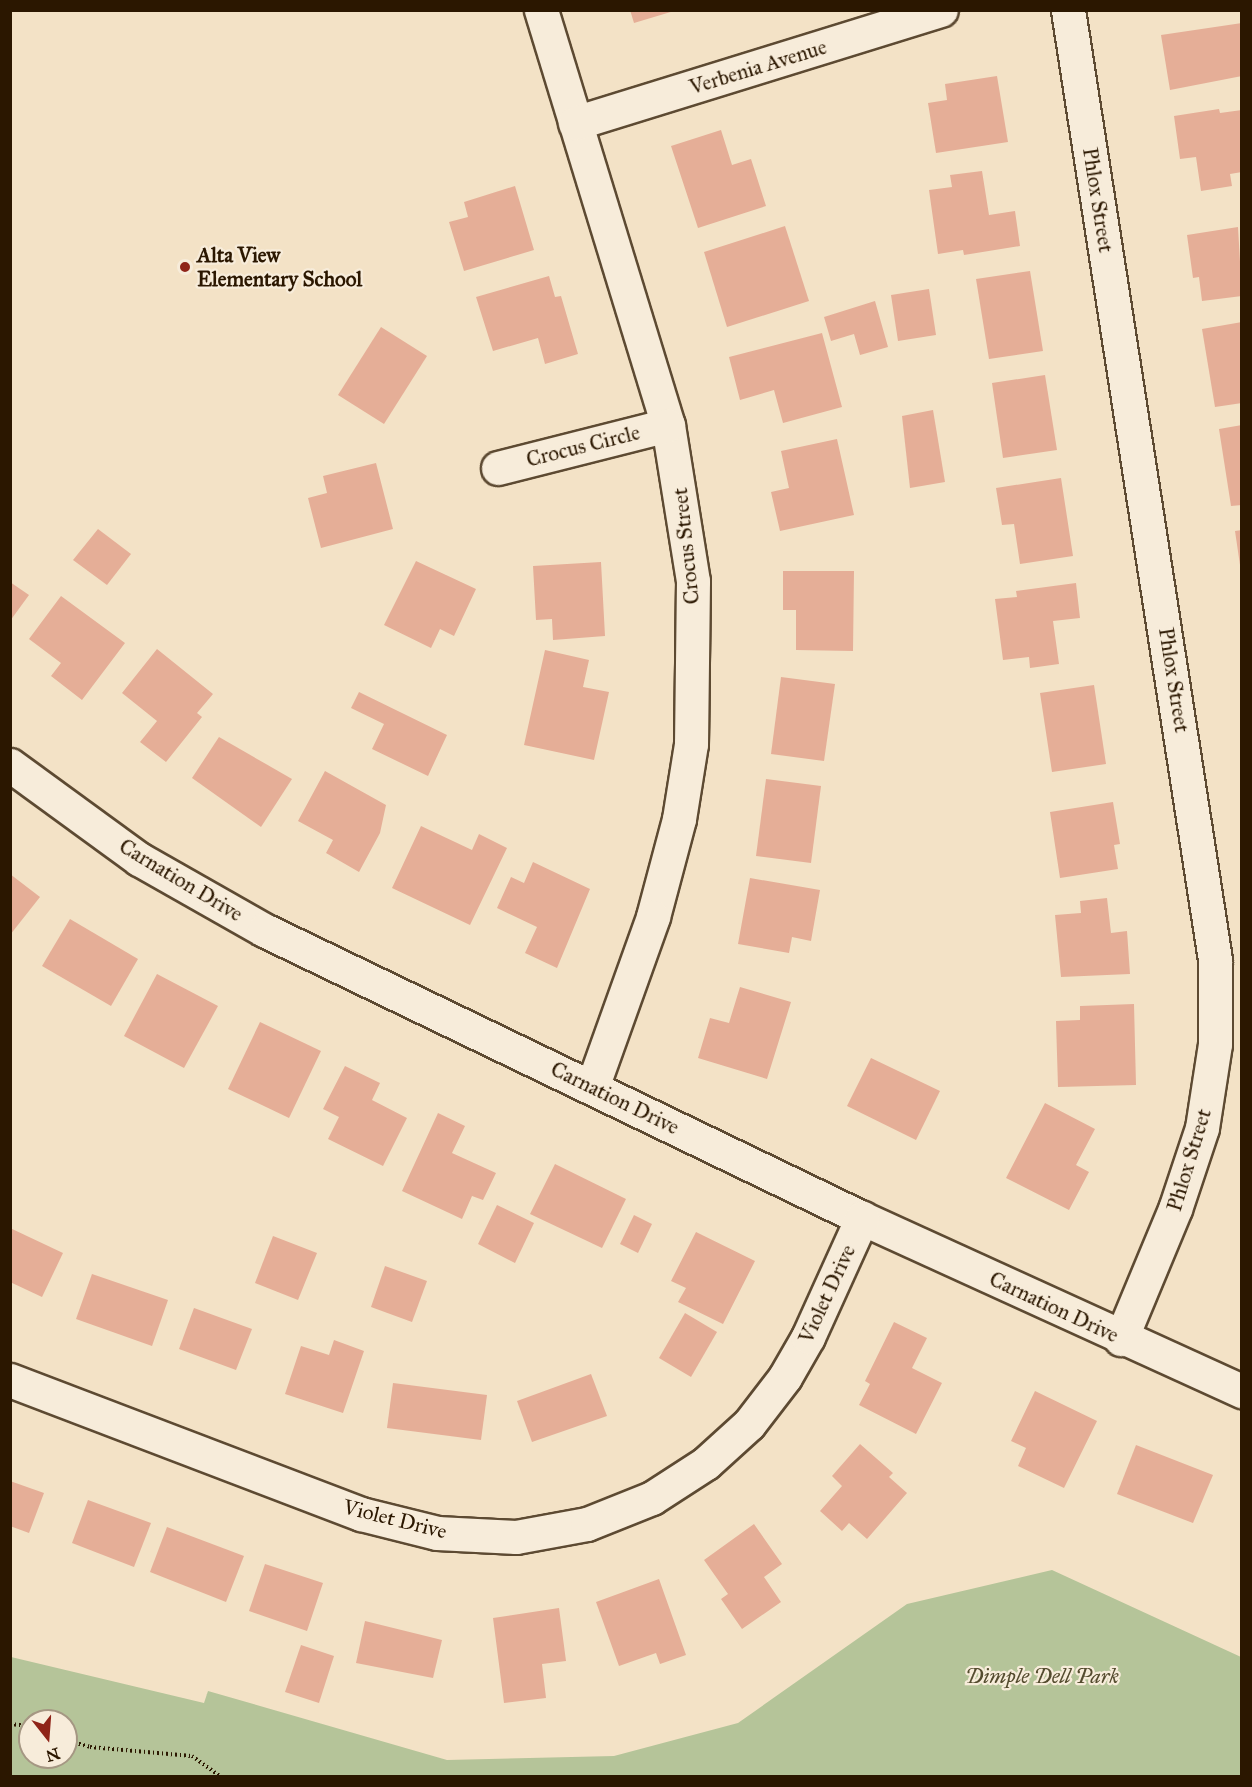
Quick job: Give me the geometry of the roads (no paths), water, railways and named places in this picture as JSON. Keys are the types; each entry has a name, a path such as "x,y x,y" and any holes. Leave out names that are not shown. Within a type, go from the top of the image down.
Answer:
{"street":[{"name":"Crocus Street","path":"541,10 668,425 693,581 691,744 679,819 653,917 592,1087"},
{"name":"Verbenia Avenue","path":"575,123 941,10"},
{"name":"Phlox Street","path":"1068,10 1215,960 1215,1044 1202,1128 1175,1209 1121,1339"},
{"name":"Crocus Circle","path":"498,468 668,425"},
{"name":"Carnation Drive","path":"10,765 139,859 264,930 862,1218 1121,1339 1242,1391"},
{"name":"Violet Drive","path":"10,1380 361,1514 437,1533 516,1537 587,1524 652,1498 706,1463 749,1424 785,1377 808,1337 862,1218"}],"place":[{"name":"Alta View Elementary School","path":"185,267"}],"park label":[{"name":"Dimple Dell Park","path":"1042,1676"}]}
